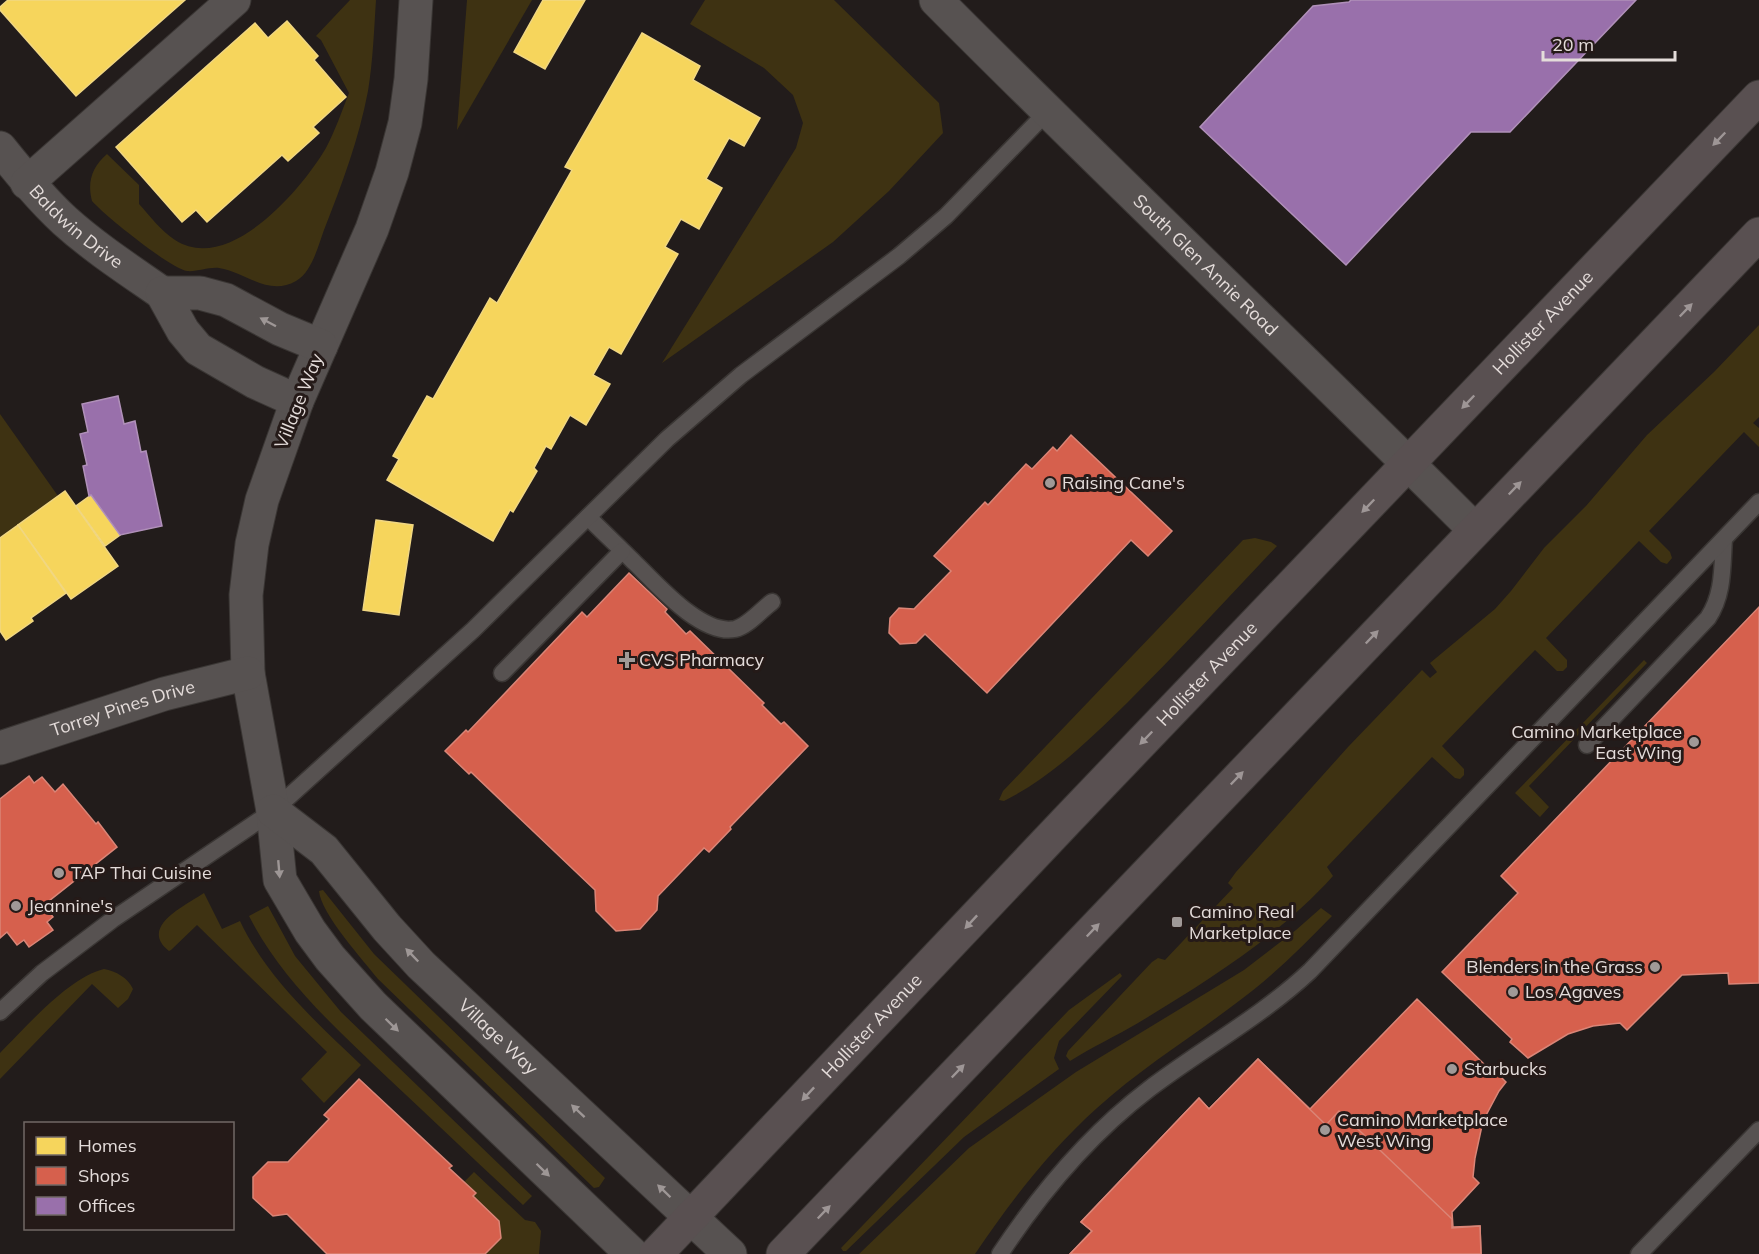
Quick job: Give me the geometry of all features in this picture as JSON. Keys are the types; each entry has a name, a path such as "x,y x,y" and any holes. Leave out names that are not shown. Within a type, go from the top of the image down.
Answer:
{"main road":[{"name":"Hollister Avenue","path":"656,1254 1070,817 1759,97"},
{"path":"783,1254 1759,234"}],"street":[{"path":"27,183 234,0"},
{"name":"Village Way","path":"416,0 411,79 405,123 392,172 372,229 297,401 262,500 252,544 246,596 248,673 273,811 279,880 310,932 330,958 374,1006 632,1254"},
{"name":"South Glen Annie Road","path":"936,0 1047,112 1475,530"},
{"name":"Baldwin Drive","path":"0,148 27,183 63,219 87,240 162,293 183,331 198,349 255,382 297,401"},
{"path":"162,293 200,292 226,300 321,346"},
{"name":"Torrey Pines Drive","path":"0,748 164,694 248,673"},
{"name":"Village Way","path":"273,811 324,850 387,928 421,965 730,1254"}],"lane":[{"path":"0,1012 42,973 104,927 273,811 473,630 667,439 733,382 900,256 946,216 1047,112"},
{"path":"1000,1254 1037,1201 1110,1122 1148,1089 1283,995 1310,971 1759,502"},
{"path":"588,517 677,604 697,619 726,629 741,626 772,602"},
{"path":"1587,745 1717,606 1721,589 1724,539"},
{"path":"502,673 622,550"},
{"path":"1639,1254 1759,1130"}],"shaded area":[{"path":"350,0 376,0 368,91 355,144 343,178 314,258 302,277 286,285 276,286 266,285 219,268 187,271 153,252 92,201 90,187 92,175 107,154 139,185 139,204 160,228 175,240 196,248 218,246 240,237 262,222 300,185 326,148 338,121 349,93 321,40 316,36"},
{"path":"467,0 532,0 457,130"},
{"path":"705,0 834,0 939,103 943,133 889,191 833,242 662,363 796,148 803,123 793,95 764,68 690,24"},
{"path":"1759,325 1759,417 1753,423 1759,428 1759,447 1744,432 1649,531 1670,552 1672,558 1667,564 1661,562 1639,541 1546,638 1567,660 1567,667 1563,671 1557,671 1535,650 1442,746 1464,769 1464,775 1460,779 1455,778 1432,757 1327,867 1333,876 1290,918 1242,956 1190,991 1070,1061 1066,1056 1068,1051 1152,962 1158,958 1165,960 1233,888 1228,883 1236,872 1348,747 1422,670 1430,678 1437,672 1430,663 1495,609 1544,548 1586,506 1647,435 1714,372"},
{"path":"0,414 58,496 0,538"},
{"path":"1255,538 1277,546 1147,683 1099,730 1054,769 1022,791 1004,801 999,800 1003,791 1243,540"},
{"path":"1644,660 1647,663 1529,786 1549,807 1540,817 1515,793"},
{"path":"323,890 374,954 605,1178 599,1187 594,1188 378,979 327,912 319,891"},
{"path":"204,893 222,929 240,921 264,961 293,998 361,1065 324,1103 301,1079 327,1052 197,925 169,951 161,942 159,934 168,918"},
{"path":"268,906 295,956 341,1012 532,1196 523,1205 350,1042 294,983 262,940 249,916"},
{"path":"1321,908 1332,916 1274,973 1130,1080 1079,1124 1032,1177 975,1254 859,1254 969,1148 1076,1072 1244,970"},
{"path":"104,969 125,978 133,989 128,999 118,1008 92,984 0,1079 0,1053 63,992 91,974"},
{"path":"1120,973 1122,976 1059,1041 1054,1058 1059,1069 964,1137 846,1251 843,1251 841,1248 1069,1010"},
{"path":"474,1172 525,1220 535,1222 541,1231 539,1254 485,1254 501,1238 499,1221 473,1196 476,1193 464,1182"}],"building: Homes":[{"path":"8,0 185,0 76,96 0,10 0,7"},
{"path":"543,0 585,0 545,69 514,52"},
{"path":"287,21 318,56 314,60 346,97 313,127 319,133 288,161 282,155 207,222 196,210 182,222 116,147 255,23 268,38"},
{"path":"642,33 700,66 693,80 760,118 744,146 729,138 706,179 722,188 699,229 681,219 665,247 678,254 621,354 609,347 593,375 610,384 586,425 570,415 551,449 546,446 534,468 537,471 513,512 510,510 493,541 387,480 399,459 393,456 427,396 433,399 490,298 497,303 572,170 565,167"},
{"path":"65,491 118,566 71,599 18,525"},
{"path":"91,495 120,535 105,546 76,506"},
{"path":"376,520 413,525 399,615 363,610"},
{"path":"18,525 66,593 31,618 33,621 6,640 0,631 0,538"}],"building: Shops":[{"path":"1071,435 1172,531 1148,556 1131,540 987,693 925,634 916,643 900,644 889,633 890,618 899,608 914,609 951,571 934,556 985,502 988,505 1026,464 1032,469 1053,447 1057,451"},
{"path":"629,573 667,609 665,612 686,634 690,631 764,703 762,705 781,724 784,722 808,746 709,852 704,848 658,896 657,910 640,929 616,931 596,911 595,890 471,772 469,774 445,751 466,730 468,732 582,612 587,617"},
{"name":"Camino Marketplace East Wing","path":"1759,607 1759,983 1729,984 1728,973 1682,975 1627,1030 1620,1023 1593,1026 1568,1034 1528,1058 1510,1042 1512,1039 1442,972 1518,893 1501,876"},
{"path":"29,776 34,783 42,777 55,792 63,784 96,824 98,822 117,847 44,905 53,917 47,922 53,930 29,947 24,940 17,945 7,932 0,938 0,799"},
{"name":"Camino Marketplace West Wing","path":"1417,999 1486,1066 1488,1064 1506,1082 1483,1121 1473,1177 1479,1183 1452,1212 1453,1227 1480,1226 1481,1254 1070,1254 1092,1231 1081,1222 1199,1098 1209,1109 1258,1059 1310,1109"},
{"name":"Camino Marketplace West Wing","path":"1258,1059 1326,1125 1339,1111 1452,1219 1452,1228 1480,1226 1481,1254 1070,1254 1092,1231 1081,1222 1199,1098 1209,1109"},
{"path":"359,1079 452,1166 449,1168 476,1193 473,1196 499,1221 501,1238 485,1254 327,1254 287,1214 273,1216 253,1198 253,1177 268,1162 288,1162 329,1119 324,1115"}],"building: Offices":[{"path":"1351,0 1636,0 1510,132 1471,132 1346,265 1200,127 1313,6"},
{"path":"118,396 124,424 135,421 141,452 146,451 162,526 120,535 91,495 89,496 83,466 87,465 80,434 88,432 82,404"}],"place":[{"name":"Raising Cane's","path":"1050,483"},
{"name":"CVS Pharmacy","path":"627,660"},
{"name":"Camino Marketplace East Wing","path":"1694,742"},
{"name":"TAP Thai Cuisine","path":"59,873"},
{"name":"Jeannine's","path":"16,906"},
{"name":"Camino Real Marketplace","path":"1177,922"},
{"name":"Blenders in the Grass","path":"1655,967"},
{"name":"Los Agaves","path":"1513,992"},
{"name":"Starbucks","path":"1452,1069"},
{"name":"Camino Marketplace West Wing","path":"1325,1130"}]}
